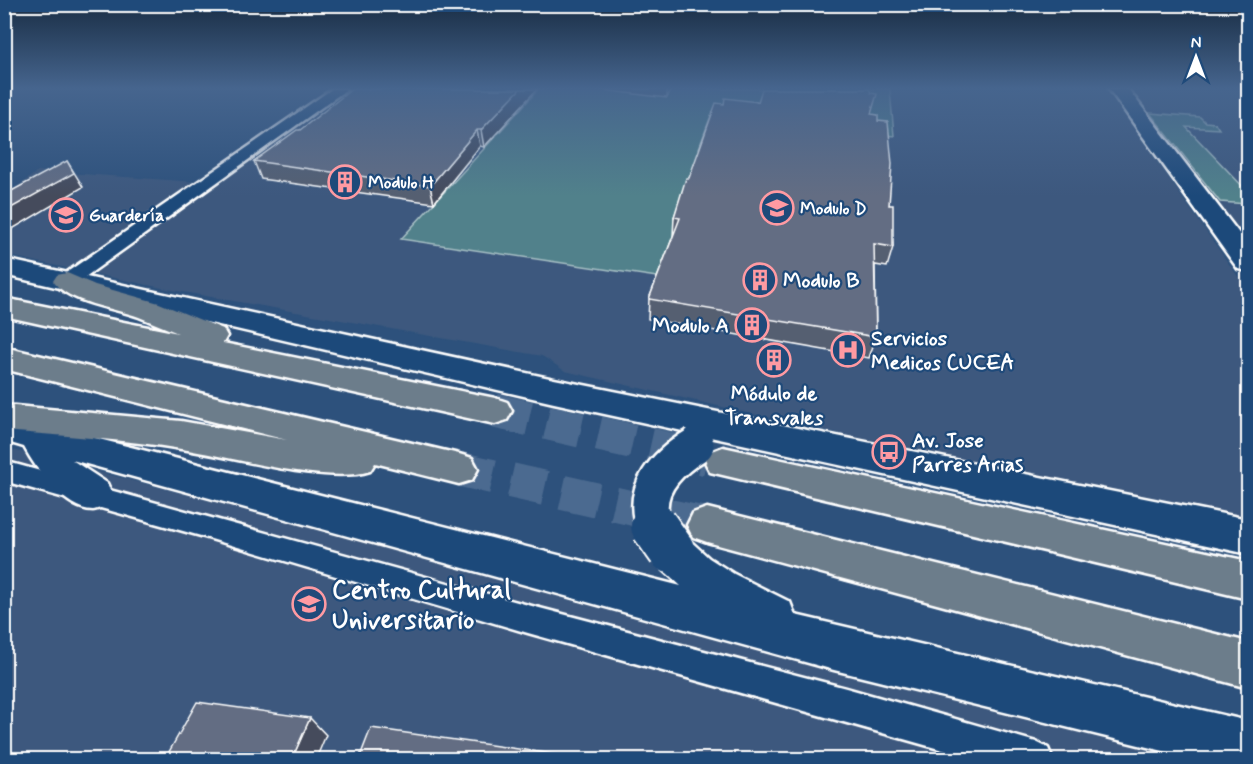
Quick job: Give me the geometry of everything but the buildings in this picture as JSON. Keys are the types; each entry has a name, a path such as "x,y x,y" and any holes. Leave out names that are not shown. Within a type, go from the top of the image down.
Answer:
{"highway":[{"path":"4,307 495,411 429,386 218,339 149,310 86,291 67,281"},
{"path":"4,358 459,469 294,456 181,435 71,423 16,427"},
{"path":"710,454 1040,534 1248,580"},
{"path":"706,525 1248,664"},
{"path":"1040,534 1248,565"}],"main road":[{"path":"1145,125 1248,263"},
{"path":"4,267 772,438 1248,537"},
{"path":"16,427 42,447 56,469 93,494"},
{"path":"16,427 834,647 1248,746"},
{"path":"772,438 740,435 710,440 710,454 672,460 662,470 650,496 651,519 662,542 687,567 713,586 834,647"}],"street":[{"path":"67,281 290,125"},
{"path":"4,471 1036,759"}],"shaded area":[{"path":"278,125 1131,125 1248,291 1248,523 1030,477 565,371 542,356 167,289 5,255 5,196 38,171 197,182"},
{"path":"1155,125 1248,125 1248,247"},
{"name":"Centro Cultural Universitario","path":"5,448 1221,759 5,759"}],"green space":[{"path":"506,125 707,125 699,148 716,150 670,277 657,277 401,239"},
{"path":"795,125 893,125 894,136"},
{"path":"1159,125 1216,125 1219,129 1186,127 1248,192 1248,204 1220,202"}],"tunnel":[{"path":"495,411 707,458"},
{"path":"459,469 707,525"}],"place":[{"name":"Modulo H","path":"345,182"},
{"name":"Modulo D","path":"777,208"},
{"name":"Guardería","path":"66,215"},
{"name":"Modulo B","path":"760,280"},
{"name":"Modulo A","path":"752,325"},
{"name":"Servicios Medicos CUCEA","path":"848,350"},
{"name":"Módulo de Transvales","path":"774,360"},
{"name":"Av. Jose Parres Arias","path":"889,452"},
{"name":"Centro Cultural Universitario","path":"309,604"}]}
